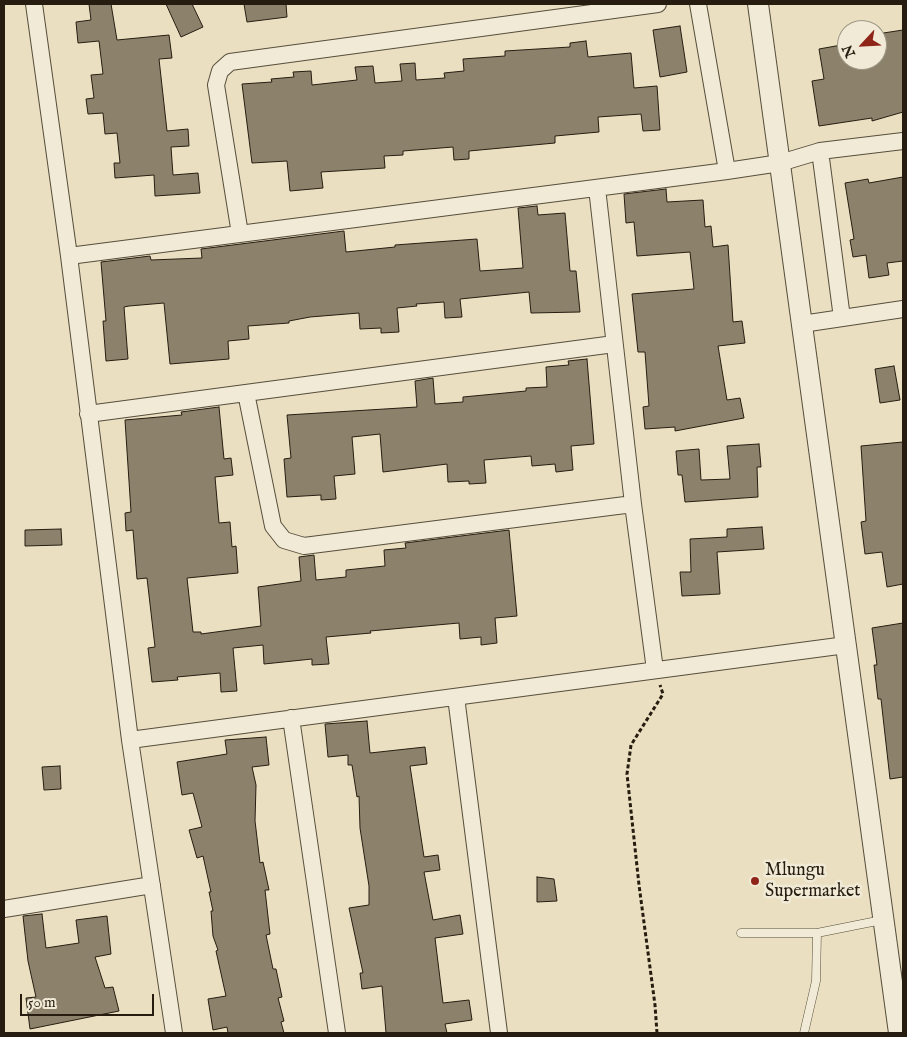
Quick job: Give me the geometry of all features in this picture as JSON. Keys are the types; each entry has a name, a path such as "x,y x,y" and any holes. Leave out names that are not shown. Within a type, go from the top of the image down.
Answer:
{"street":[{"path":"34,4 69,256 130,740 174,1033"},
{"path":"240,234 216,85 220,71 230,62 658,4"},
{"path":"698,4 727,171"},
{"path":"758,4 883,920 896,961 899,1033"},
{"path":"69,256 727,171 780,163 820,151 903,141"},
{"path":"820,151 842,318"},
{"path":"597,188 633,504 655,670"},
{"path":"802,324 903,309"},
{"path":"88,414 614,344"},
{"path":"246,393 274,526 284,540 304,546 633,504"},
{"path":"130,740 846,645"},
{"path":"456,697 499,1033"},
{"path":"292,718 337,1033"},
{"path":"4,909 152,885"}],"lane":[{"path":"741,933 817,933 883,920"},
{"path":"804,1033 816,981 817,933"}],"path":[{"path":"655,670 662,694 631,745 627,774 657,1033"}],"building":[{"path":"89,4 111,4 117,40 169,35 172,58 159,59 167,131 188,129 189,146 171,147 173,175 198,173 200,193 155,196 154,175 115,178 114,163 120,163 117,133 105,134 103,113 88,114 86,99 94,98 91,75 103,74 99,41 78,43 76,22 91,20"},
{"path":"166,4 192,4 203,27 181,37"},
{"path":"244,4 286,4 287,17 247,22"},
{"path":"680,26 687,72 660,77 653,30"},
{"path":"903,30 903,112 872,121 872,118 819,126 812,81 824,79 819,49 837,46 837,70 887,70 887,32"},
{"path":"586,41 588,57 631,53 634,88 657,86 660,130 643,131 641,114 598,117 599,132 555,136 555,143 469,151 469,159 454,160 453,147 403,151 403,155 384,156 385,168 321,172 323,188 290,191 287,161 252,163 242,84 272,82 271,79 294,77 293,72 311,71 312,85 357,80 355,67 373,66 375,83 402,81 400,64 415,63 416,80 445,78 444,73 464,71 463,59 505,56 505,51 570,47 570,43"},
{"path":"903,177 903,261 887,263 889,275 869,278 866,255 853,257 850,240 854,239 845,183 868,179 869,183"},
{"path":"666,189 667,202 703,200 705,227 711,226 713,247 728,245 733,322 742,321 745,343 718,346 727,400 740,398 744,418 675,431 675,427 645,429 643,407 649,406 645,352 638,352 632,294 694,289 690,252 637,256 634,222 626,223 624,194"},
{"path":"537,206 538,215 565,213 570,271 576,271 580,312 531,313 529,292 460,299 462,317 445,318 444,302 416,304 417,306 397,308 399,332 381,333 381,328 360,329 359,313 310,317 289,321 289,323 248,326 249,339 228,341 229,359 170,364 164,303 129,306 124,307 128,359 106,361 103,321 106,321 101,262 150,256 151,260 202,258 201,249 344,231 346,252 395,247 395,245 477,239 480,271 523,268 518,208"},
{"path":"587,359 594,444 571,446 573,470 556,472 555,464 532,466 531,456 484,460 486,483 469,484 469,481 448,482 447,464 383,472 380,434 352,437 355,474 334,476 336,499 321,500 321,495 287,497 284,459 291,458 287,415 417,407 415,381 433,378 435,404 463,402 463,397 526,391 526,388 547,387 546,367 569,365 568,361"},
{"path":"894,366 900,400 880,403 875,369"},
{"path":"219,407 224,459 231,458 233,475 215,477 219,523 230,522 232,547 236,546 238,573 187,578 193,632 201,632 201,634 261,626 258,587 301,581 299,557 314,555 316,580 346,577 346,570 385,566 384,550 406,548 405,543 509,530 517,616 495,618 497,643 481,645 481,637 460,639 459,623 370,631 371,633 326,637 329,664 312,665 312,659 264,664 263,645 233,648 237,691 221,692 220,673 177,677 178,680 152,682 148,648 155,647 147,578 137,579 133,530 126,531 125,513 131,512 125,420 182,415 181,412"},
{"path":"903,442 903,584 887,587 882,552 865,554 861,522 866,521 861,446"},
{"path":"759,444 761,467 757,467 758,497 685,502 682,475 678,475 676,451 699,449 701,480 730,479 727,446"},
{"path":"762,527 764,549 717,552 720,594 682,596 680,572 691,572 690,539 727,537 727,529"},
{"path":"61,529 62,545 25,546 25,530"},
{"path":"903,623 903,777 890,779 881,699 878,699 874,665 877,665 872,628"},
{"path":"367,721 370,753 425,747 427,764 410,766 424,857 438,855 440,870 424,872 433,920 460,915 463,934 435,938 443,1003 469,1000 472,1020 445,1024 447,1033 386,1033 382,986 362,989 360,973 363,973 349,908 369,905 369,886 360,828 359,796 357,797 352,765 348,765 348,755 328,757 325,724"},
{"path":"266,737 269,765 252,767 256,785 255,821 260,863 263,862 269,890 265,890 270,934 266,935 273,969 276,969 282,997 278,998 284,1021 281,1022 284,1033 228,1033 227,1027 213,1030 208,999 226,996 216,951 218,950 213,936 211,911 213,911 209,892 211,892 203,856 197,858 189,830 202,827 193,793 182,795 177,762 227,754 225,740"},
{"path":"60,766 61,789 44,790 42,767"},
{"path":"537,877 554,879 557,901 537,902"},
{"path":"42,914 46,948 79,943 76,920 107,916 111,954 95,957 105,988 113,987 119,1011 30,1029 26,998 36,997 28,961 23,916"}],"place":[{"name":"Mlungu Supermarket","path":"755,881"}]}
